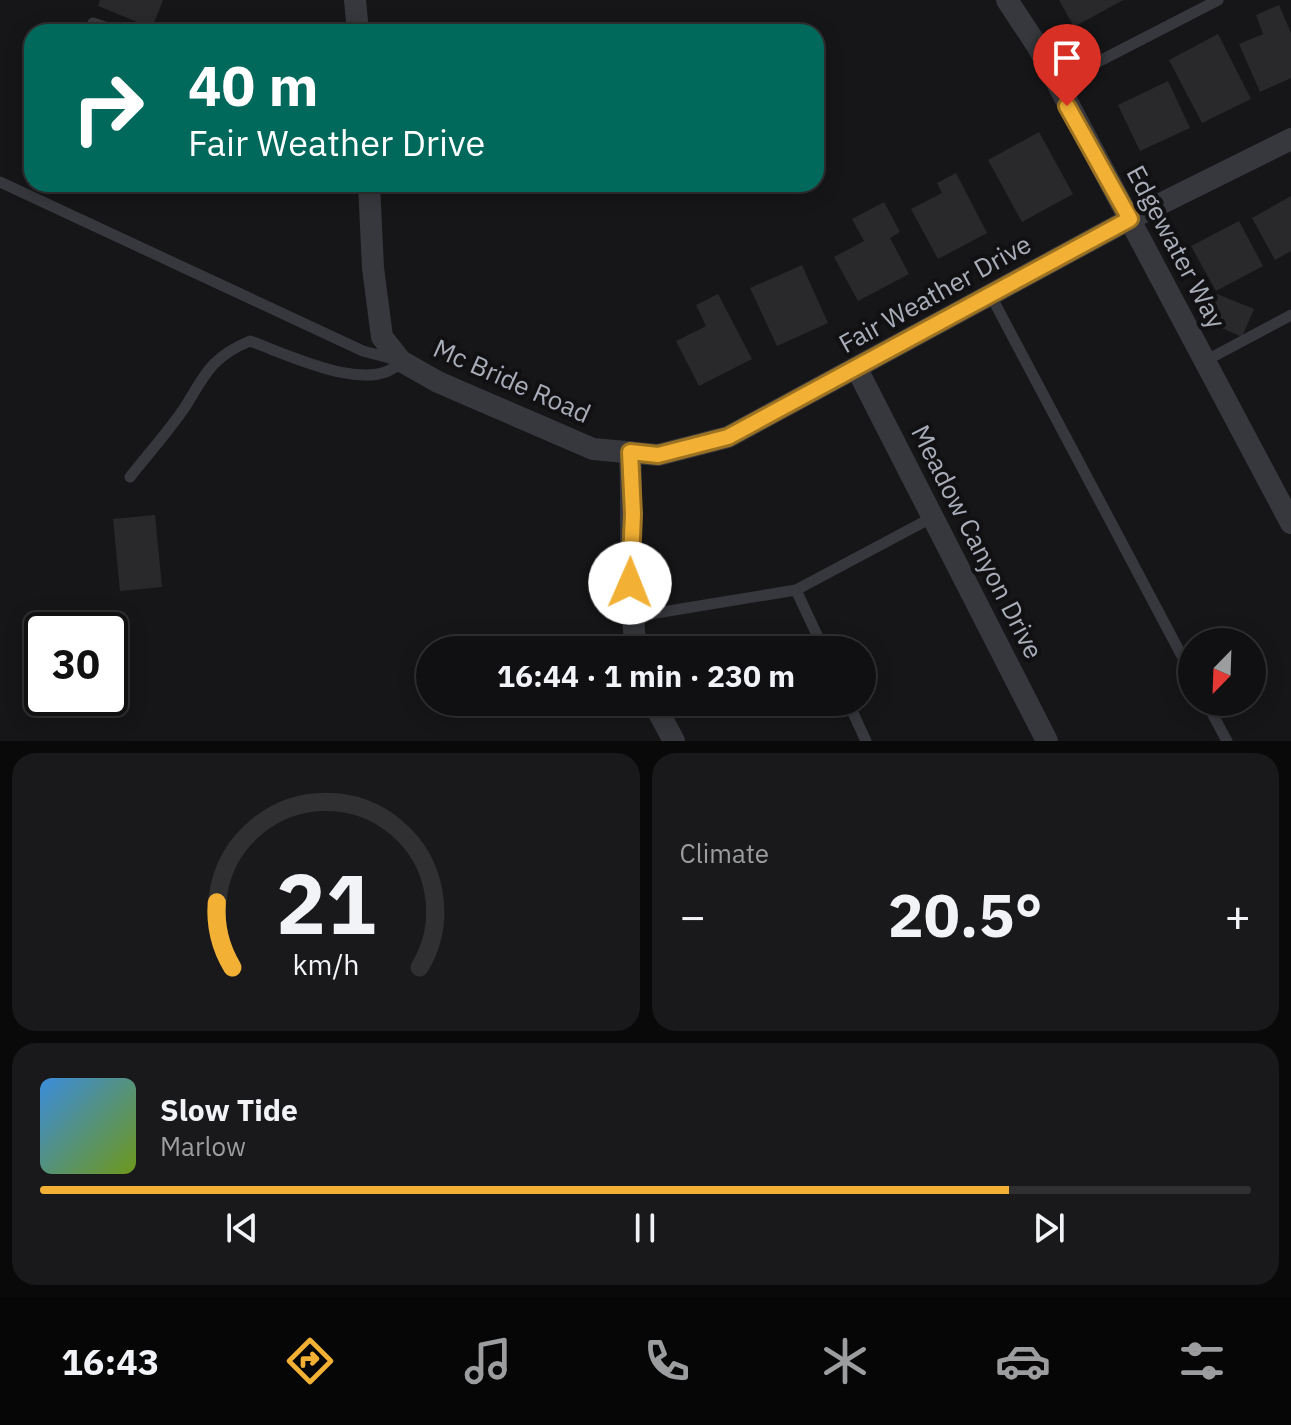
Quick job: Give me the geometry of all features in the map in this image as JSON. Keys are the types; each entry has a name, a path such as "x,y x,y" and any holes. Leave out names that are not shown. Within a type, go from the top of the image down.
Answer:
{"street":[{"path":"355,0 357,24"},
{"name":"Edgewater Way","path":"1007,0 1038,47 1205,361 1286,499 1291,523"},
{"name":"Fair Weather Drive","path":"593,449 658,455 728,437 1130,219 1291,139"},
{"name":"Mc Bride Road","path":"369,192 373,268 382,337 401,361 438,382 593,449"},
{"name":"Meadow Canyon Drive","path":"857,369 1047,741"},
{"path":"630,452 634,636"},
{"path":"661,716 674,741"}],"lane":[{"path":"1057,83 1218,0"},
{"path":"0,182 363,351 401,361 394,370 378,377 346,373 250,341 238,346 204,371 184,407 130,477"},
{"path":"991,296 1178,649"},
{"path":"1205,361 1291,315"},
{"path":"632,617 796,590 933,517"},
{"path":"796,590 817,636"},
{"path":"854,716 866,741"},
{"path":"1214,716 1227,741"}],"building":[{"path":"100,0 163,0 154,24 142,24 98,6"},
{"path":"1059,0 1123,0 1074,27"},
{"path":"1279,5 1291,33 1291,78 1260,92 1239,44 1263,34 1256,15"},
{"path":"1218,34 1251,99 1202,123 1169,60"},
{"path":"1168,81 1190,128 1140,151 1118,105"},
{"path":"1039,132 1073,194 1022,222 988,160"},
{"path":"956,173 987,233 938,259 911,209 942,193 937,183"},
{"path":"1291,196 1291,251 1275,260 1252,218"},
{"path":"884,202 900,232 890,238 909,274 858,301 834,257 864,241 852,219"},
{"path":"1239,221 1263,266 1216,291 1191,246"},
{"path":"802,265 828,323 777,346 750,288"},
{"path":"718,294 752,359 699,386 676,341 706,326 696,305"},
{"path":"1217,294 1254,309 1242,337 1206,321"},
{"path":"155,515 162,587 120,591 113,519"}],"route":[{"path":"630,583 633,514 630,452 658,455 728,437 1130,219 1067,106"}]}
